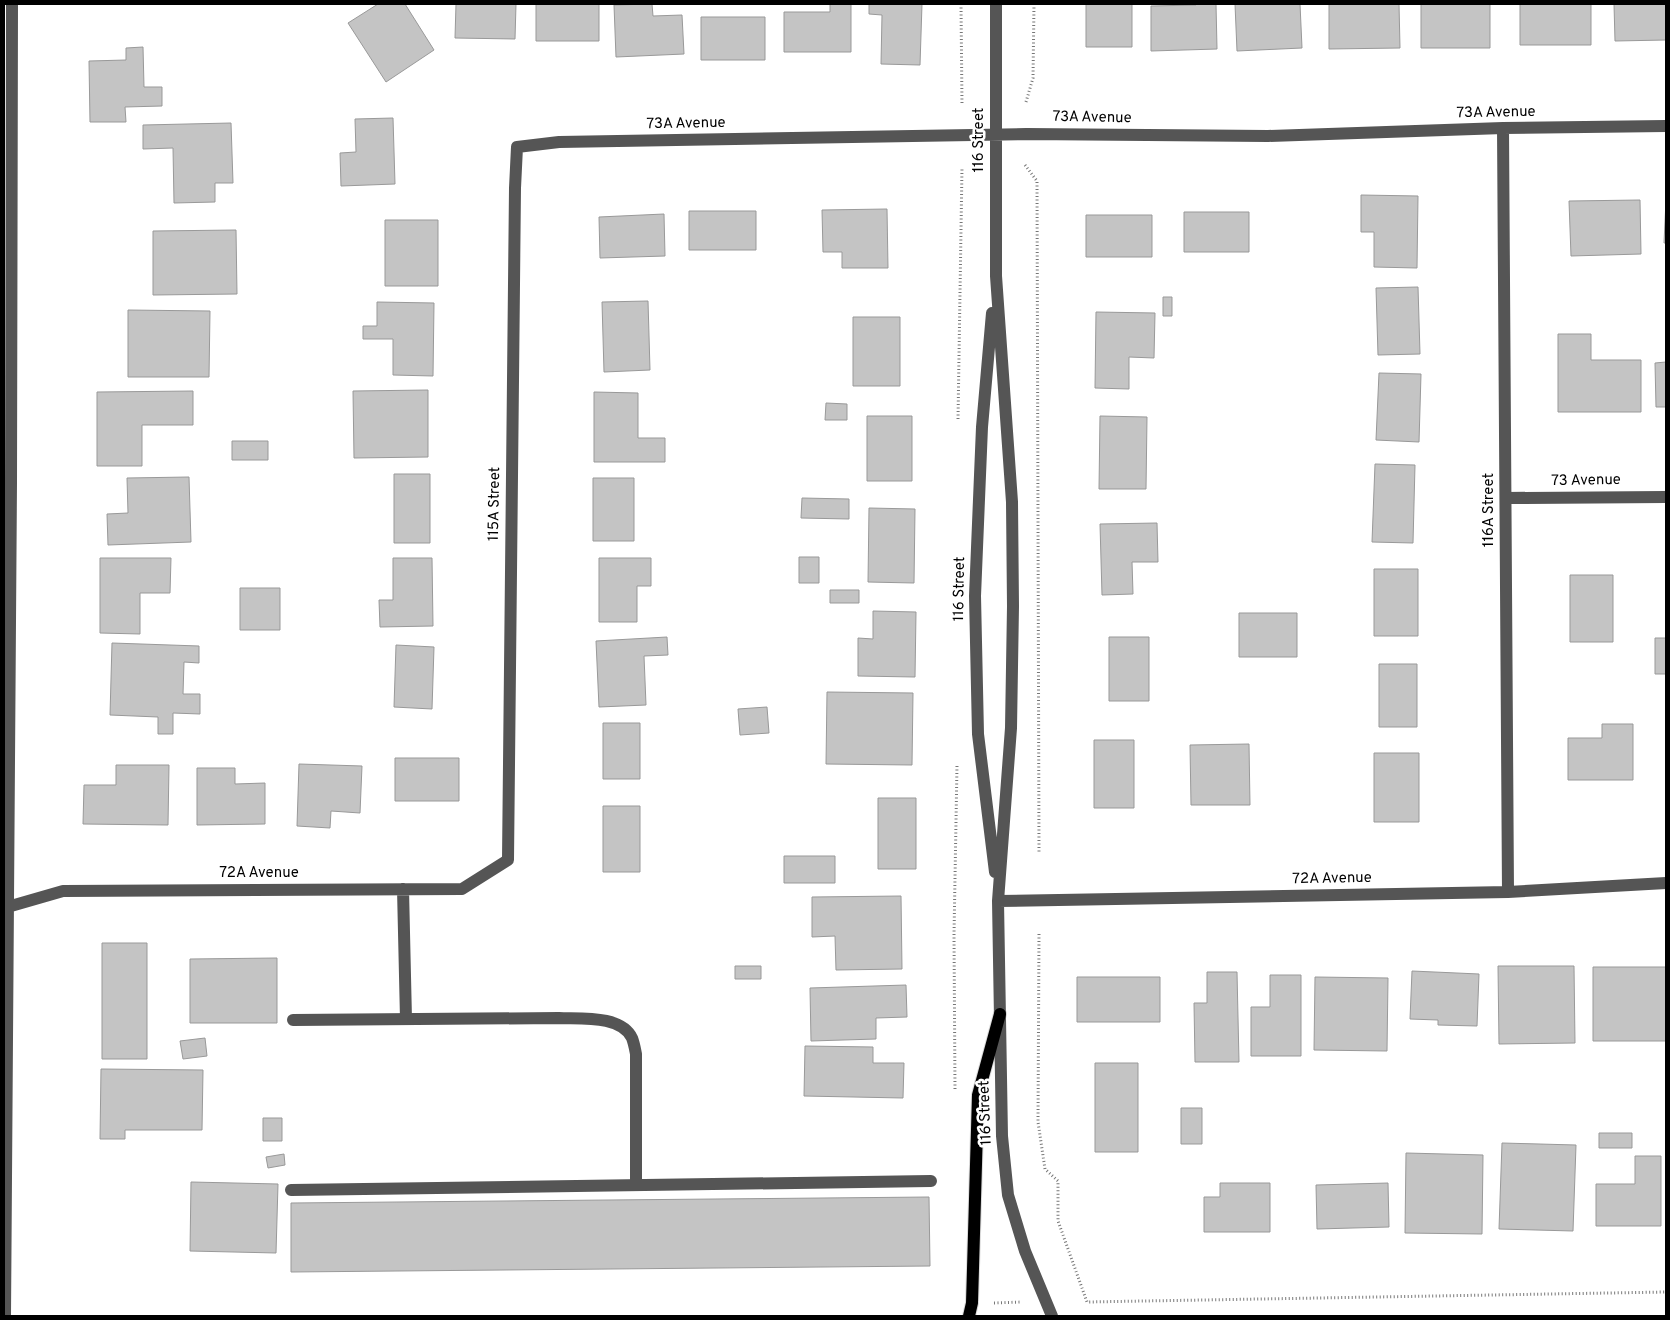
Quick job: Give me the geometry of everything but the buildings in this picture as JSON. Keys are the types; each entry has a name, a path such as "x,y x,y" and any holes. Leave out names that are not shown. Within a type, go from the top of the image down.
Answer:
{"main road":[{"path":"969,1316 972,1303 978,1095 1000,1014"}],"street":[{"path":"5,1316 7,484 12,4"},
{"name":"116 Street","path":"996,4 996,276 1012,502 1013,606 1010,728 998,901 1002,1136 1008,1195 1025,1251 1052,1316"},
{"name":"73A Avenue","path":"517,147 559,142 995,134 1268,136 1503,128 1666,126"},
{"name":"116A Street","path":"1503,128 1508,892"},
{"name":"115A Street","path":"508,860 517,147"},
{"name":"116 Street","path":"996,276 982,427 975,596 978,734 998,901"},
{"name":"73 Avenue","path":"1506,498 1666,497"},
{"name":"72A Avenue","path":"6,908 63,890 462,890 508,860"},
{"name":"72A Avenue","path":"998,901 1508,892 1666,883"},
{"path":"403,889 406,1019"},
{"path":"293,1020 559,1018 602,1020 621,1025 632,1037 636,1054 636,1185"},
{"path":"291,1190 930,1181"}],"path":[{"path":"962,4 962,105"},
{"path":"1026,102 1033,78 1034,4"},
{"path":"1025,165 1037,181 1039,854"},
{"path":"1039,934 1038,1122 1045,1169 1058,1181 1058,1221 1086,1302 1666,1292"},
{"path":"988,1303 1024,1302"}]}
